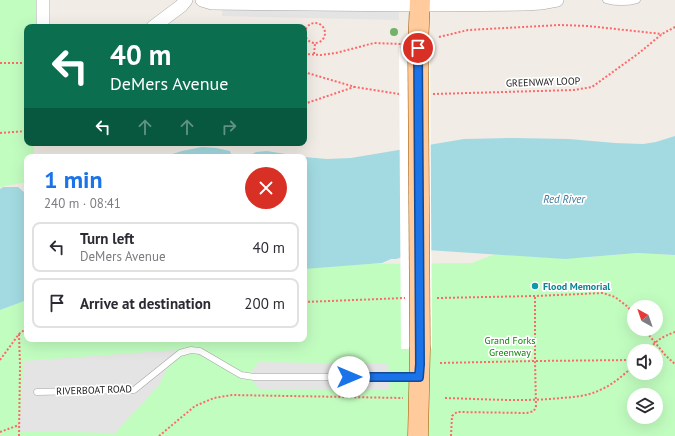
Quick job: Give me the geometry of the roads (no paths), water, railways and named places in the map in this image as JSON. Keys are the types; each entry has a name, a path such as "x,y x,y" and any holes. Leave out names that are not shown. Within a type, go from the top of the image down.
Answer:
{"main road":[{"path":"418,436 420,349 410,46 420,2"}],"street":[{"path":"43,0 43,24"},
{"path":"158,23 174,0"},
{"path":"158,23 186,0"},
{"path":"202,0 212,2 420,2 525,4 557,0"}],"lane":[{"path":"606,0 618,3 637,0"},
{"name":"RIVERBOAT ROAD","path":"37,392 134,390 180,352 191,350 200,351 241,375 254,377 419,377"}],"water":[{"name":"Red River","path":"675,136 675,255 637,253 565,259 427,250 396,259 391,259 382,263 307,269 307,157 327,159 351,158 464,139 569,139 643,144 656,142"},
{"path":"202,147 230,151 231,154 172,154"},
{"path":"267,151 286,154 252,154 256,152"},
{"path":"3,187 18,187 24,192 24,301 0,310 0,189"}],"place":[{"name":"Flood Memorial","path":"535,286"}],"park label":[{"name":"Grand Forks Greenway","path":"510,346"}]}
